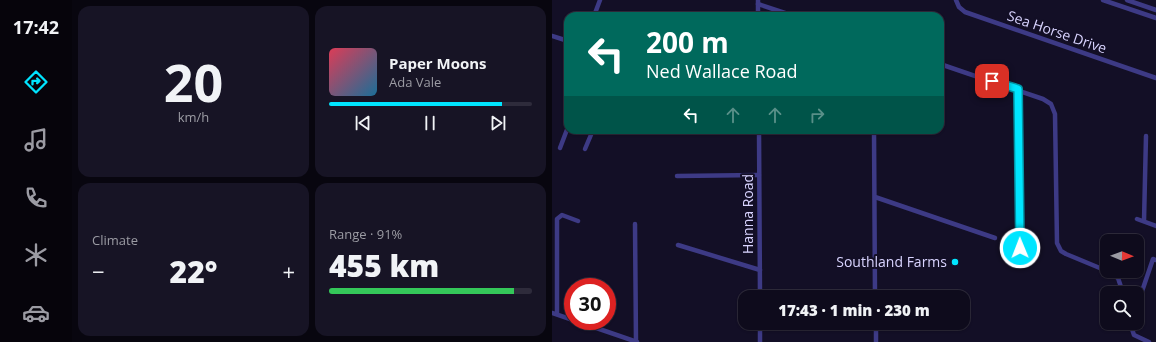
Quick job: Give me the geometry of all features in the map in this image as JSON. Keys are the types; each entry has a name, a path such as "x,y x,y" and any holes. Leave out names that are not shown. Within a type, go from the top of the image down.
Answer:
{"street":[{"path":"596,12 600,0"},
{"name":"Sea Horse Drive","path":"956,0 959,7 965,12 1156,78"},
{"path":"1103,0 1156,18"},
{"path":"1127,0 1156,10"},
{"path":"758,2 784,12"},
{"path":"552,36 564,40"},
{"path":"944,65 1018,89 1048,101 1054,109 1056,240 1058,246 1066,254 1100,268"},
{"path":"1018,89 1020,248"},
{"path":"560,148 565,134"},
{"path":"585,149 591,134"},
{"name":"Hanna Road","path":"759,134 760,290"},
{"path":"874,134 875,290"},
{"path":"1144,221 1146,136"},
{"path":"677,176 759,175"},
{"path":"875,197 996,238"},
{"path":"564,317 554,313 557,220 560,215 564,215 578,221"},
{"path":"1137,219 1156,226"},
{"path":"602,330 637,342 635,224"},
{"path":"678,245 760,270"},
{"path":"1144,286 1153,259 1156,260"},
{"path":"760,330 760,342"},
{"path":"876,330 876,342"},
{"path":"1132,330 1134,335 1150,342"}],"place":[{"name":"Southland Farms","path":"955,262"}],"route":[{"path":"992,81 1018,89 1020,248"}]}
